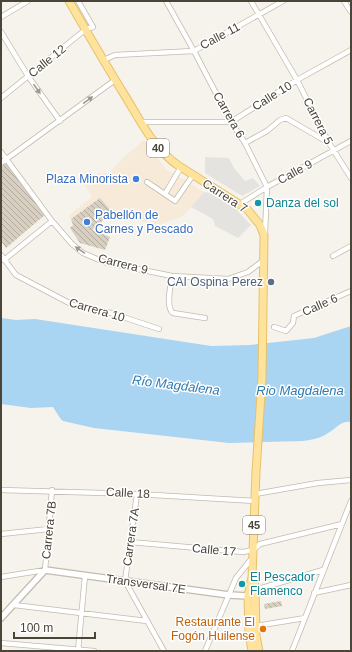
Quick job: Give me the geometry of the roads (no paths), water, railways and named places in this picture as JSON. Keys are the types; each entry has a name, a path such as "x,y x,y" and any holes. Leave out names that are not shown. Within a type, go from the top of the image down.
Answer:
{"main road":[{"name":"Carrera 7","path":"69,1 90,28 104,60 115,80 161,151 181,168 240,204 254,216 260,224 264,235 262,378 256,472 252,577 248,596 249,632 252,651"},
{"name":"Carrera 7","path":"252,577 255,590 256,626 259,651"}],"street":[{"path":"1,17 28,1"},
{"name":"Carrera 7","path":"78,1 90,28"},
{"name":"Carrera 6","path":"166,1 231,122 245,143 267,187"},
{"name":"Carrera 5","path":"251,1 298,80 329,143 351,178"},
{"name":"Calle 11","path":"104,60 115,55 194,51 284,1"},
{"path":"344,1 351,12"},
{"name":"Calle 12","path":"1,98 90,28"},
{"path":"1,32 28,76 60,121"},
{"name":"Calle 10","path":"231,122 298,80 351,50"},
{"path":"1,163 115,80"},
{"path":"245,143 267,131 280,120 286,118 329,143"},
{"path":"141,122 231,122"},
{"name":"Calle 9","path":"240,204 267,187 351,141"},
{"name":"Carrera 9","path":"1,152 52,221 72,244 83,253 104,262 172,276 228,279 248,272 264,260"},
{"path":"165,194 181,168"},
{"path":"146,182 175,201 193,175"},
{"path":"264,235 267,187"},
{"path":"3,258 52,221"},
{"path":"333,256 351,246"},
{"name":"Carrera 10","path":"3,258 16,276 73,305 111,313 159,329"},
{"path":"172,276 168,306 170,311 173,313 205,318"},
{"name":"Calle 6","path":"274,327 286,331 293,323 294,316 351,291"},
{"name":"Calle 18","path":"1,490 52,490 255,497 318,483 351,480"},
{"name":"Carrera 7B","path":"45,570 52,490"},
{"name":"Carrera 7A","path":"125,580 137,494"},
{"path":"292,651 351,501"},
{"name":"Calle 17","path":"130,542 253,553 260,544 342,524"},
{"path":"1,534 49,529"},
{"path":"205,651 236,578 253,553"},
{"path":"1,577 45,570"},
{"path":"1,618 45,570"},
{"name":"Transversal 7E","path":"45,570 229,595 248,596"},
{"path":"255,590 323,570"},
{"path":"78,650 85,576"},
{"path":"125,580 164,651"},
{"path":"314,593 351,585"},
{"path":"14,605 147,620"},
{"path":"256,626 305,618"},
{"path":"1,643 94,651"}],"water":[{"name":"Rio Magdalena","path":"1,318 16,320 35,319 211,346 250,345 314,338 351,326 351,422 344,422 325,435 310,440 229,443 94,428 63,421 53,407 31,408 1,404"}],"place":[{"name":"Plaza Minorista","path":"136,179"},
{"name":"Danza del sol","path":"258,203"},
{"name":"Pabellón de Carnes y Pescado","path":"87,222"},
{"name":"CAI Ospina Perez","path":"271,282"},
{"name":"El Pescador Flamenco","path":"242,584"},
{"name":"Restaurante El Fogón Huilense","path":"263,629"}],"water label":[{"name":"Río Magdalena","path":"176,385"}]}
